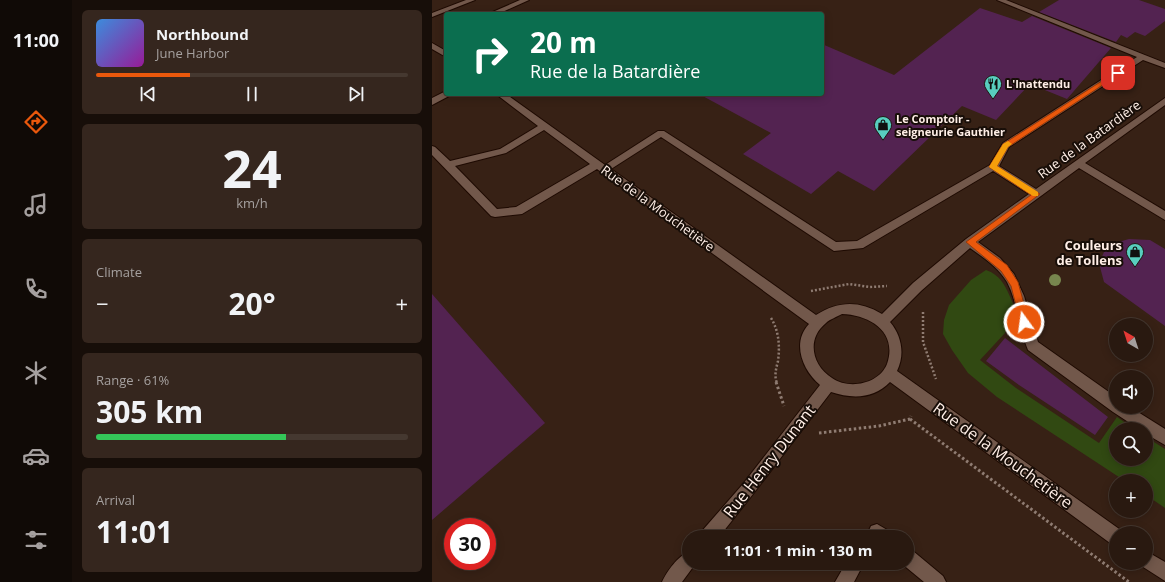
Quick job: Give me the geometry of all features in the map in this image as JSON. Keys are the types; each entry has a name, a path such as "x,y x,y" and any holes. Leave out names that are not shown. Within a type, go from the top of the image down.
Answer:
{"street":[{"path":"432,15 472,0"},
{"path":"497,12 526,0"},
{"path":"1000,0 1165,66"},
{"path":"432,44 444,53"},
{"path":"432,149 495,213 518,211 661,133 834,247 860,245 993,167 1006,145 1143,57"},
{"path":"432,102 444,95"},
{"name":"Rue de la Mouchetière","path":"503,96 816,322"},
{"name":"Rue de la Batardière","path":"882,322 917,287 970,242 1165,101"},
{"path":"448,165 503,151 545,126"},
{"path":"1079,164 1165,216"},
{"path":"993,167 1036,194"},
{"path":"970,242 1004,268 1015,285 1027,333 1033,346 1109,400"},
{"path":"841,309 856,309 870,314 882,322 891,333 896,346 895,360 889,373 881,382 869,388 856,391 841,389 829,384 818,376 810,365 806,354 806,342 810,331 816,322 828,313 841,309"},
{"name":"Rue de la Mouchetière","path":"889,373 1109,533"},
{"name":"Rue Henry Dunant","path":"714,530 748,489 829,384"},
{"path":"1129,414 1165,438"},
{"path":"914,563 937,582"},
{"path":"1153,564 1165,572"},
{"path":"671,582 682,569"},
{"path":"844,582 852,570"}],"path":[{"path":"807,290 812,292 849,284 870,287 890,286"},
{"path":"923,304 922,342 936,378"},
{"path":"767,315 772,318 777,328 779,352 775,378 784,406"},
{"path":"820,434 879,426 910,419 1128,582"}],"green space":[{"path":"986,270 997,276 1007,289 1014,306 1005,333 980,360 1016,388 1099,443 1109,429 1109,466 1153,466 1153,441 1165,449 1165,508 1153,500 1153,474 1114,474 997,397 968,373 943,334 944,320 949,305 971,280"},
{"path":"1117,417 1124,422 1114,422"}],"building":[{"path":"1059,0 1139,0 1165,9 1165,21 1145,36 1135,32 1127,38 1121,35 1116,42 1039,12"},
{"path":"980,8 1022,22 1032,16 1111,48 1067,99 1030,84 996,120 962,106 874,191 838,171 811,194 743,154 771,133 703,96 824,96 824,45 894,75"},
{"path":"1129,239 1150,240 1165,249 1165,326 1104,282 1100,267 1104,252 1115,243"},
{"path":"432,294 545,423 432,520"},
{"path":"1005,338 1108,417 1095,435 1019,385 986,361"}],"slow traffic":[{"path":"1008,144 993,167 1036,194"}],"place":[{"name":"L'Inattendu","path":"993,99"},
{"name":"Le Comptoir - seigneurie Gauthier","path":"883,140"},
{"name":"Couleurs de Tollens","path":"1135,267"}],"route":[{"path":"1024,322 1015,285 1004,268 970,242 1036,194 993,167 1006,145 1118,73"}]}
